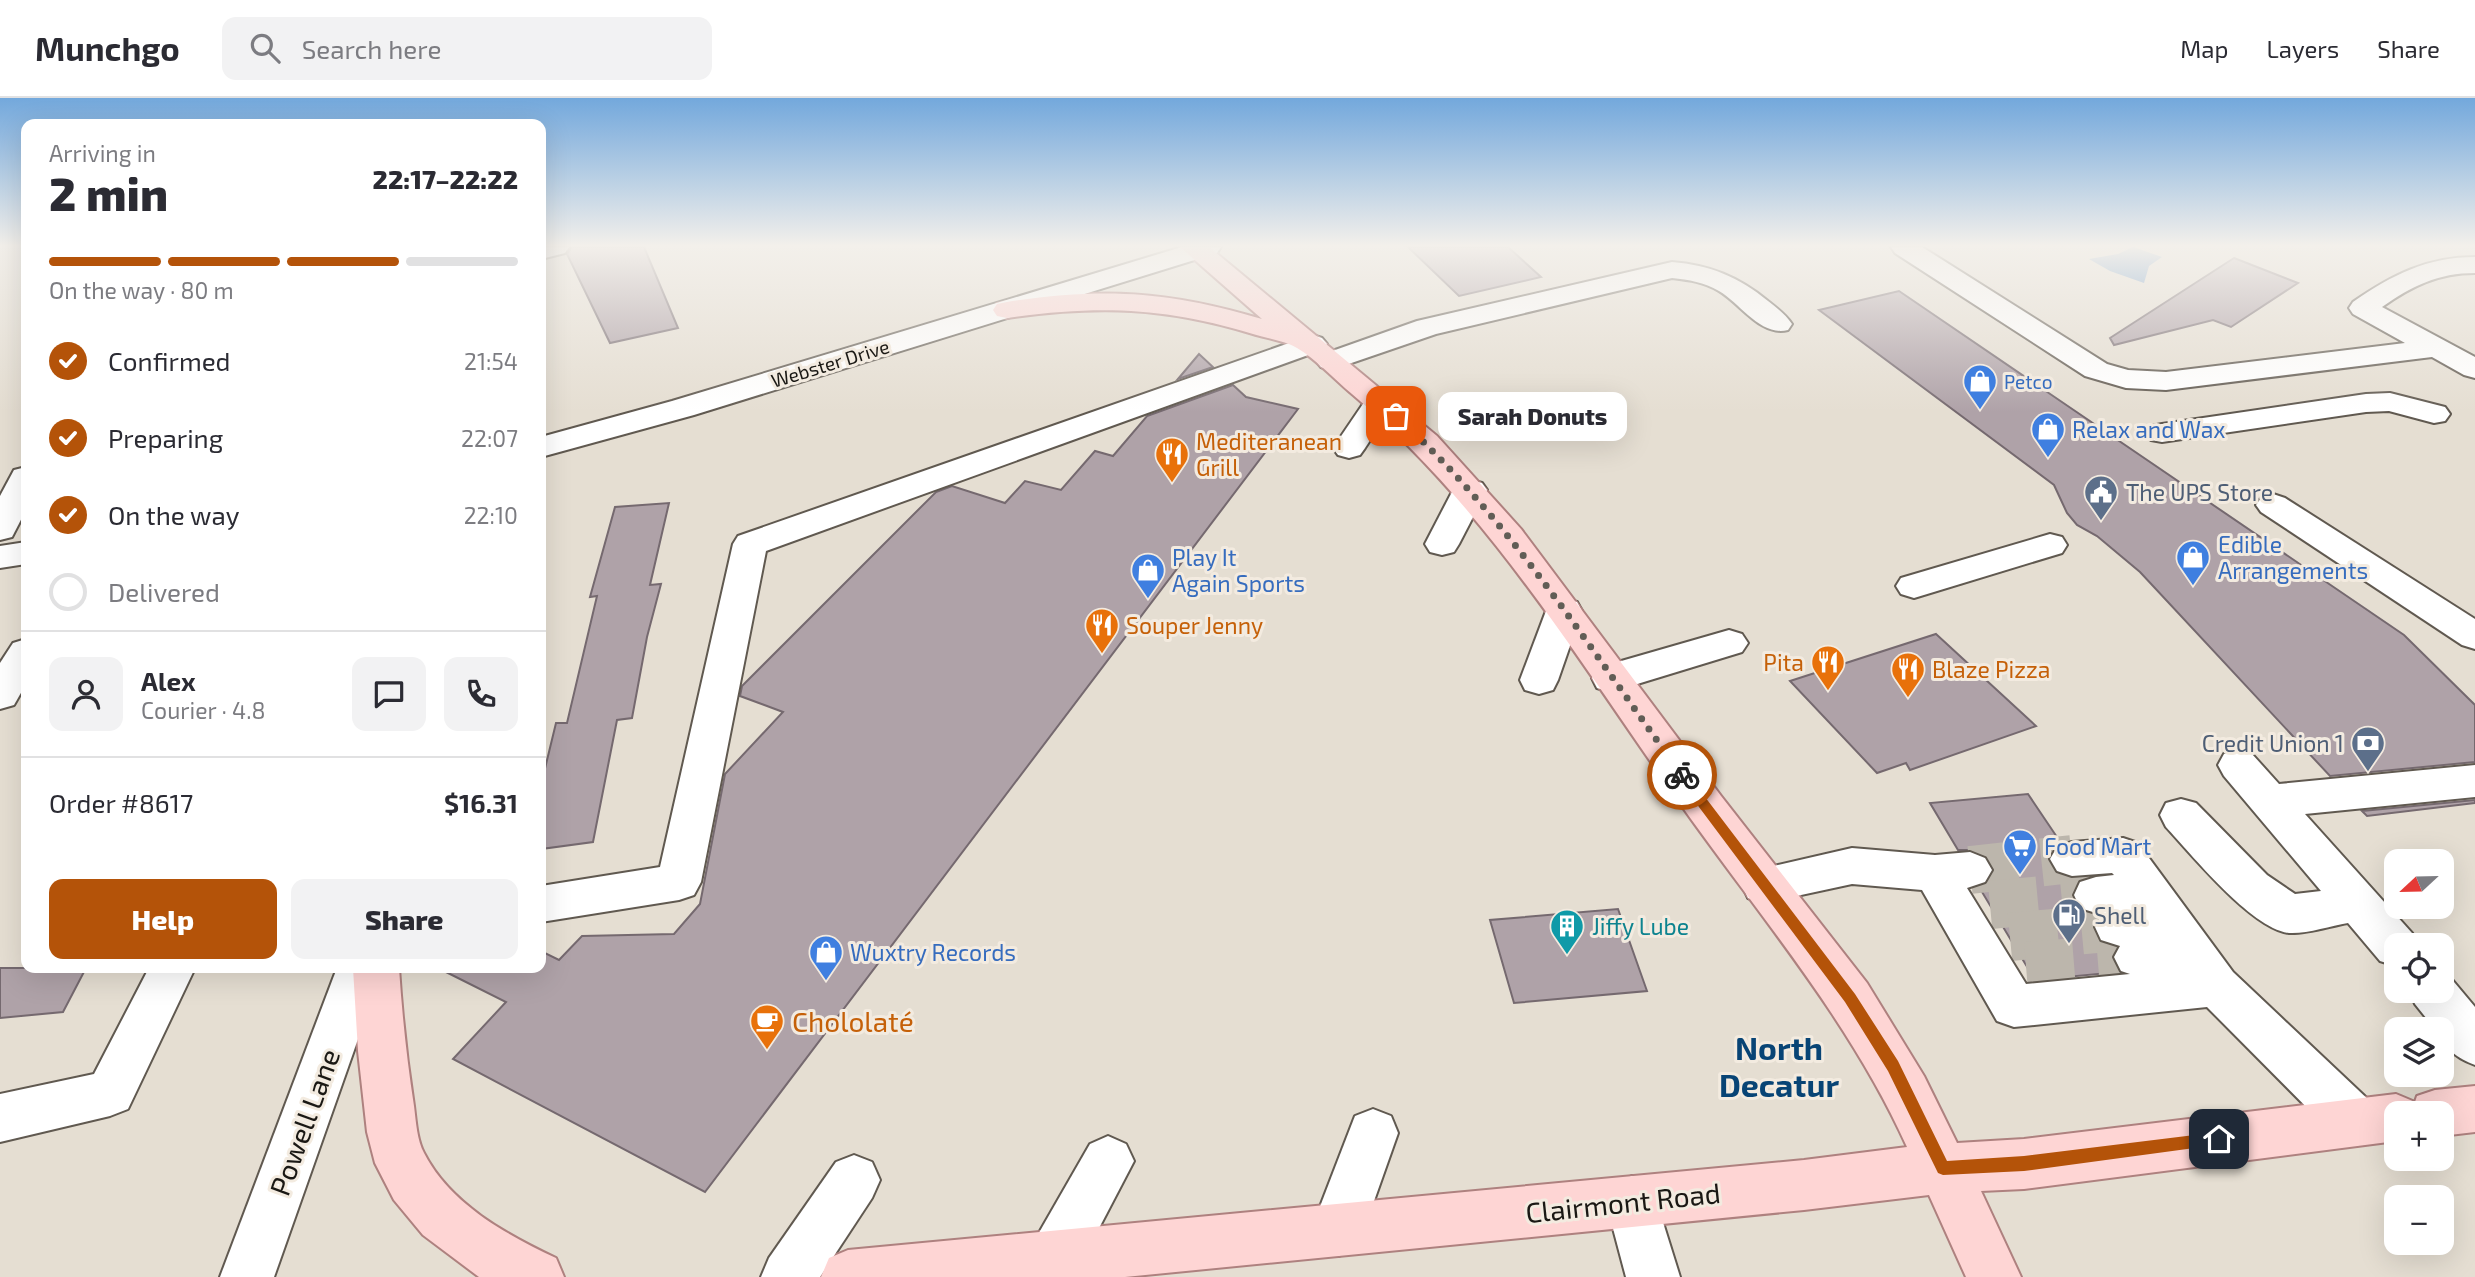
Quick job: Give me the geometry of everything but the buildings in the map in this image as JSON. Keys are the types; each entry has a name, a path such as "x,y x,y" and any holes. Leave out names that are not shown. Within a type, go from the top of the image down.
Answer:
{"main road":[{"path":"1007,310 1074,302"},
{"path":"1117,302 1151,303 1242,321 1322,353"},
{"path":"1262,302 1426,443 1470,490 1564,611 1764,886 1850,998 1907,1092 1994,1277"},
{"path":"376,973 382,1052 392,1131 401,1162 421,1192 470,1240 511,1266 537,1277"},
{"path":"2454,1111 2475,1109"},
{"name":"Clairmont Road","path":"848,1277 1055,1257 1116,1264 1338,1230 1632,1202 1943,1168 2024,1164 2376,1119"}],"street":[{"name":"Webster Drive","path":"546,446 604,431 1032,302"},
{"path":"546,903 679,882 750,544 1322,353 1530,302"},
{"path":"1750,302 1778,324"},
{"path":"1990,302 2096,370 2126,379 2166,381 2435,348"},
{"path":"2371,302 2363,308 2475,369"},
{"path":"1349,448 1380,402"},
{"path":"2162,433 2366,403 2390,402 2434,414"},
{"path":"0,529 21,487"},
{"path":"1442,544 1470,490"},
{"path":"2273,505 2475,636"},
{"path":"1914,586 2050,545"},
{"path":"0,558 21,554"},
{"path":"1539,680 1564,611"},
{"path":"1611,678 1729,643"},
{"path":"0,695 21,660"},
{"path":"2238,765 2384,933"},
{"path":"2269,801 2475,782"},
{"path":"2181,815 2250,888 2289,914 2359,903"},
{"path":"2182,938 2105,910 2123,855 2182,938 2376,1119"},
{"path":"1764,886 1852,866 1982,921 2014,1006 2182,938"},
{"path":"0,1118 110,1093 170,973"},
{"name":"Powell Lane","path":"247,1277 358,973"},
{"path":"2443,1003 2475,1043"},
{"path":"1338,1230 1373,1133"},
{"path":"1055,1257 1108,1161"},
{"path":"788,1277 854,1180"},
{"path":"1632,1202 1653,1277"}],"tunnel":[{"path":"1970,870 2072,859"},
{"path":"1990,905 2096,895"},
{"path":"2010,937 2117,927"},
{"path":"2026,966 2137,957"}],"way so far":[{"path":"1396,416 1426,443 1470,490 1509,537 1682,775"}],"place":[{"name":"Petco","path":"1980,411"},
{"name":"Sarah Donuts","path":"1396,416"},
{"name":"Relax and Wax","path":"2048,459"},
{"name":"Mediteranean Grill","path":"1172,484"},
{"name":"The UPS Store","path":"2101,522"},
{"name":"Edible Arrangements","path":"2193,587"},
{"name":"Play It Again Sports","path":"1148,600"},
{"name":"Souper Jenny","path":"1102,655"},
{"name":"Pita","path":"1828,692"},
{"name":"Blaze Pizza","path":"1908,699"},
{"name":"Credit Union 1","path":"2368,773"},
{"name":"Food Mart","path":"2020,876"},
{"name":"Shell","path":"2069,945"},
{"name":"Jiffy Lube","path":"1567,956"},
{"name":"Wuxtry Records","path":"826,982"},
{"name":"Chololaté","path":"767,1051"}],"district":[{"name":"North Decatur","path":"1779,1066"}],"route":[{"path":"1682,775 1850,998 1893,1066 1943,1168 2024,1164 2219,1139"}]}
